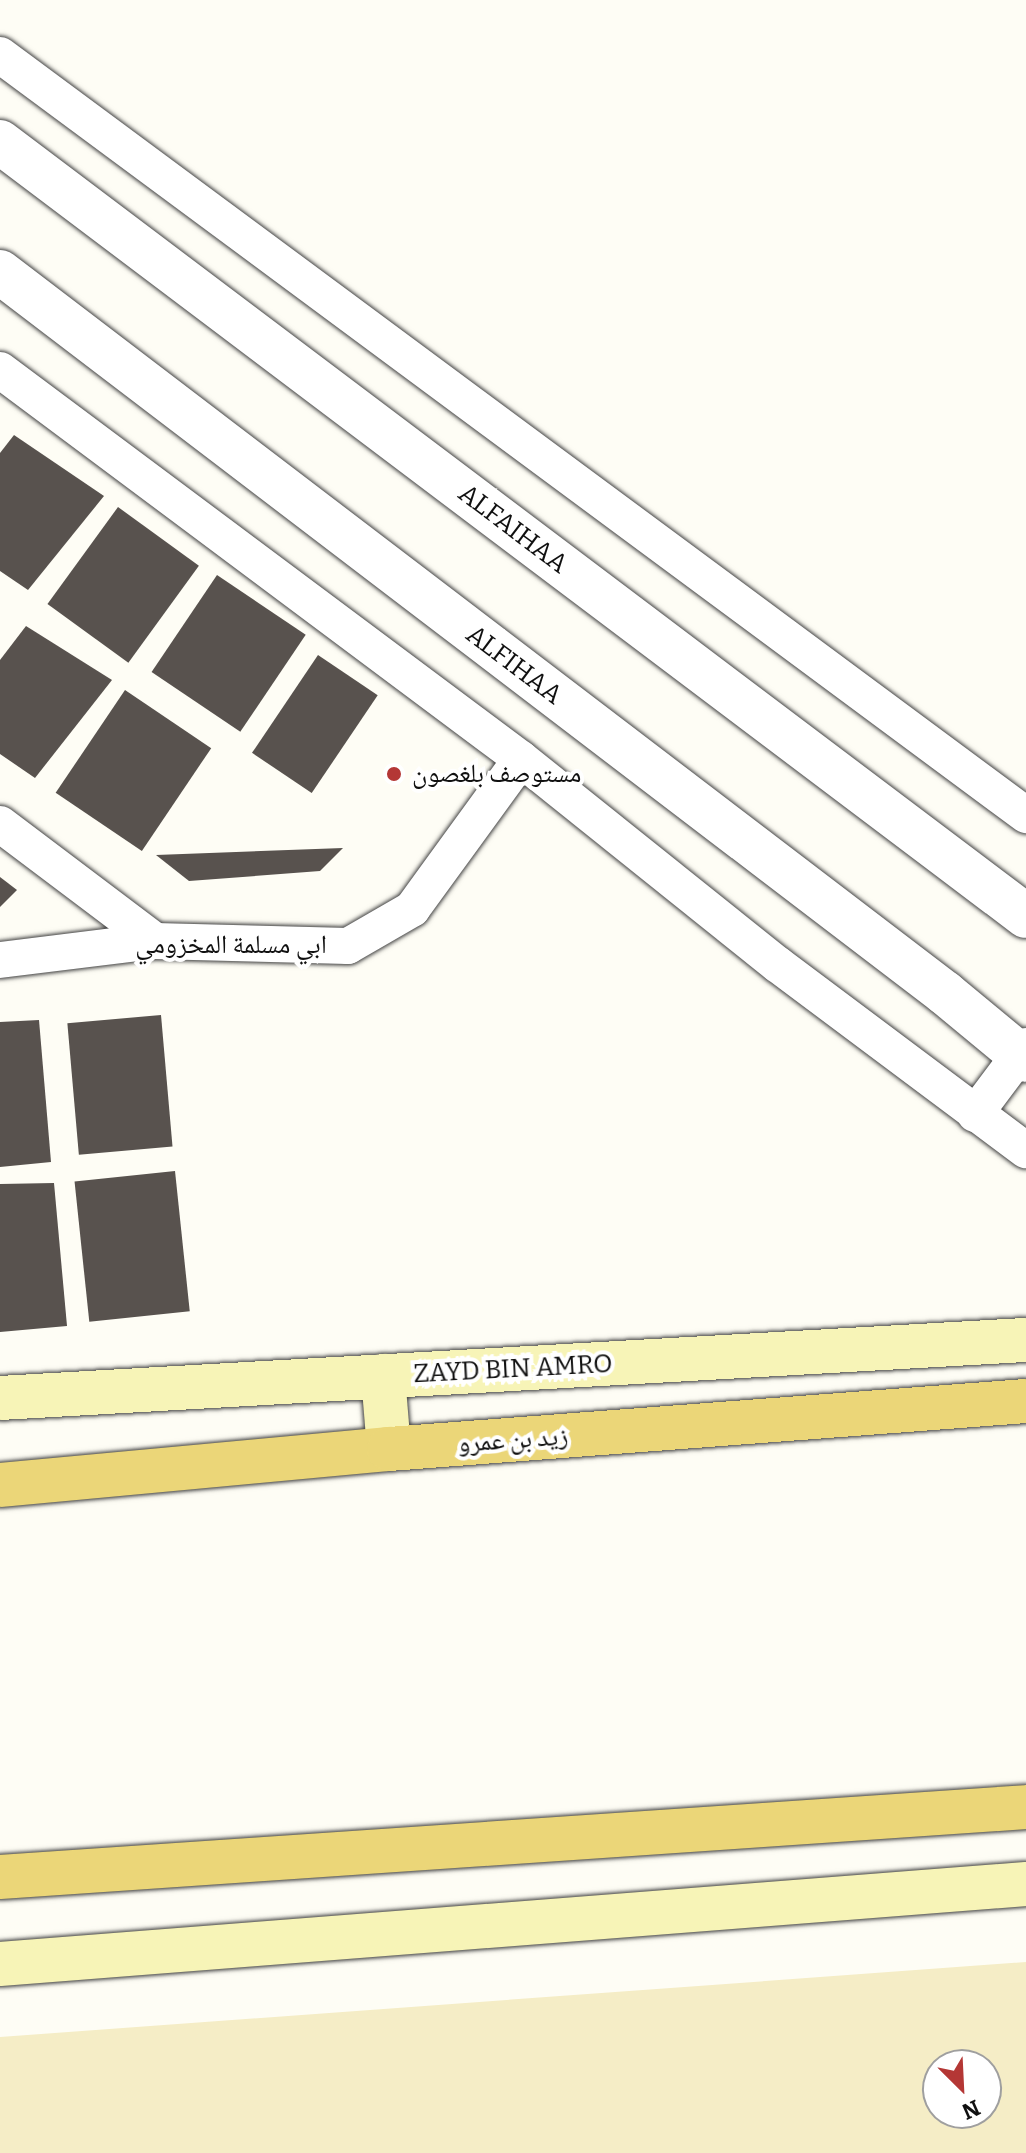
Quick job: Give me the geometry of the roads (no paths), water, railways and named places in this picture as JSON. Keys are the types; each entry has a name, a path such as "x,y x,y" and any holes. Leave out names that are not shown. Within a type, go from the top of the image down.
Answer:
{"main road":[{"name":"ZAYD BIN AMRO","path":"0,1398 1010,1342"},
{"path":"383,1376 389,1449"},
{"name":"زيد بن عمرو","path":"0,1485 389,1449 1026,1401"},
{"path":"0,1501 166,1470"},
{"path":"0,1877 1026,1807"},
{"path":"0,1964 1026,1884"}],"street":[{"path":"0,55 1026,815"},
{"name":"ALFAIHAA","path":"0,142 1026,916"},
{"name":"ALFIHAA","path":"0,272 1024,1054"},
{"path":"0,370 521,759 777,964 975,1114 1025,1147"},
{"name":"ابي مسلمة المخزومي","path":"0,960 155,941 348,946 412,909 521,759"},
{"path":"0,824 155,941"},
{"path":"975,1114 1024,1054"},
{"path":"1010,1342 1026,1316"}],"place":[{"name":"مستوصف بلغصون","path":"394,774"}]}
